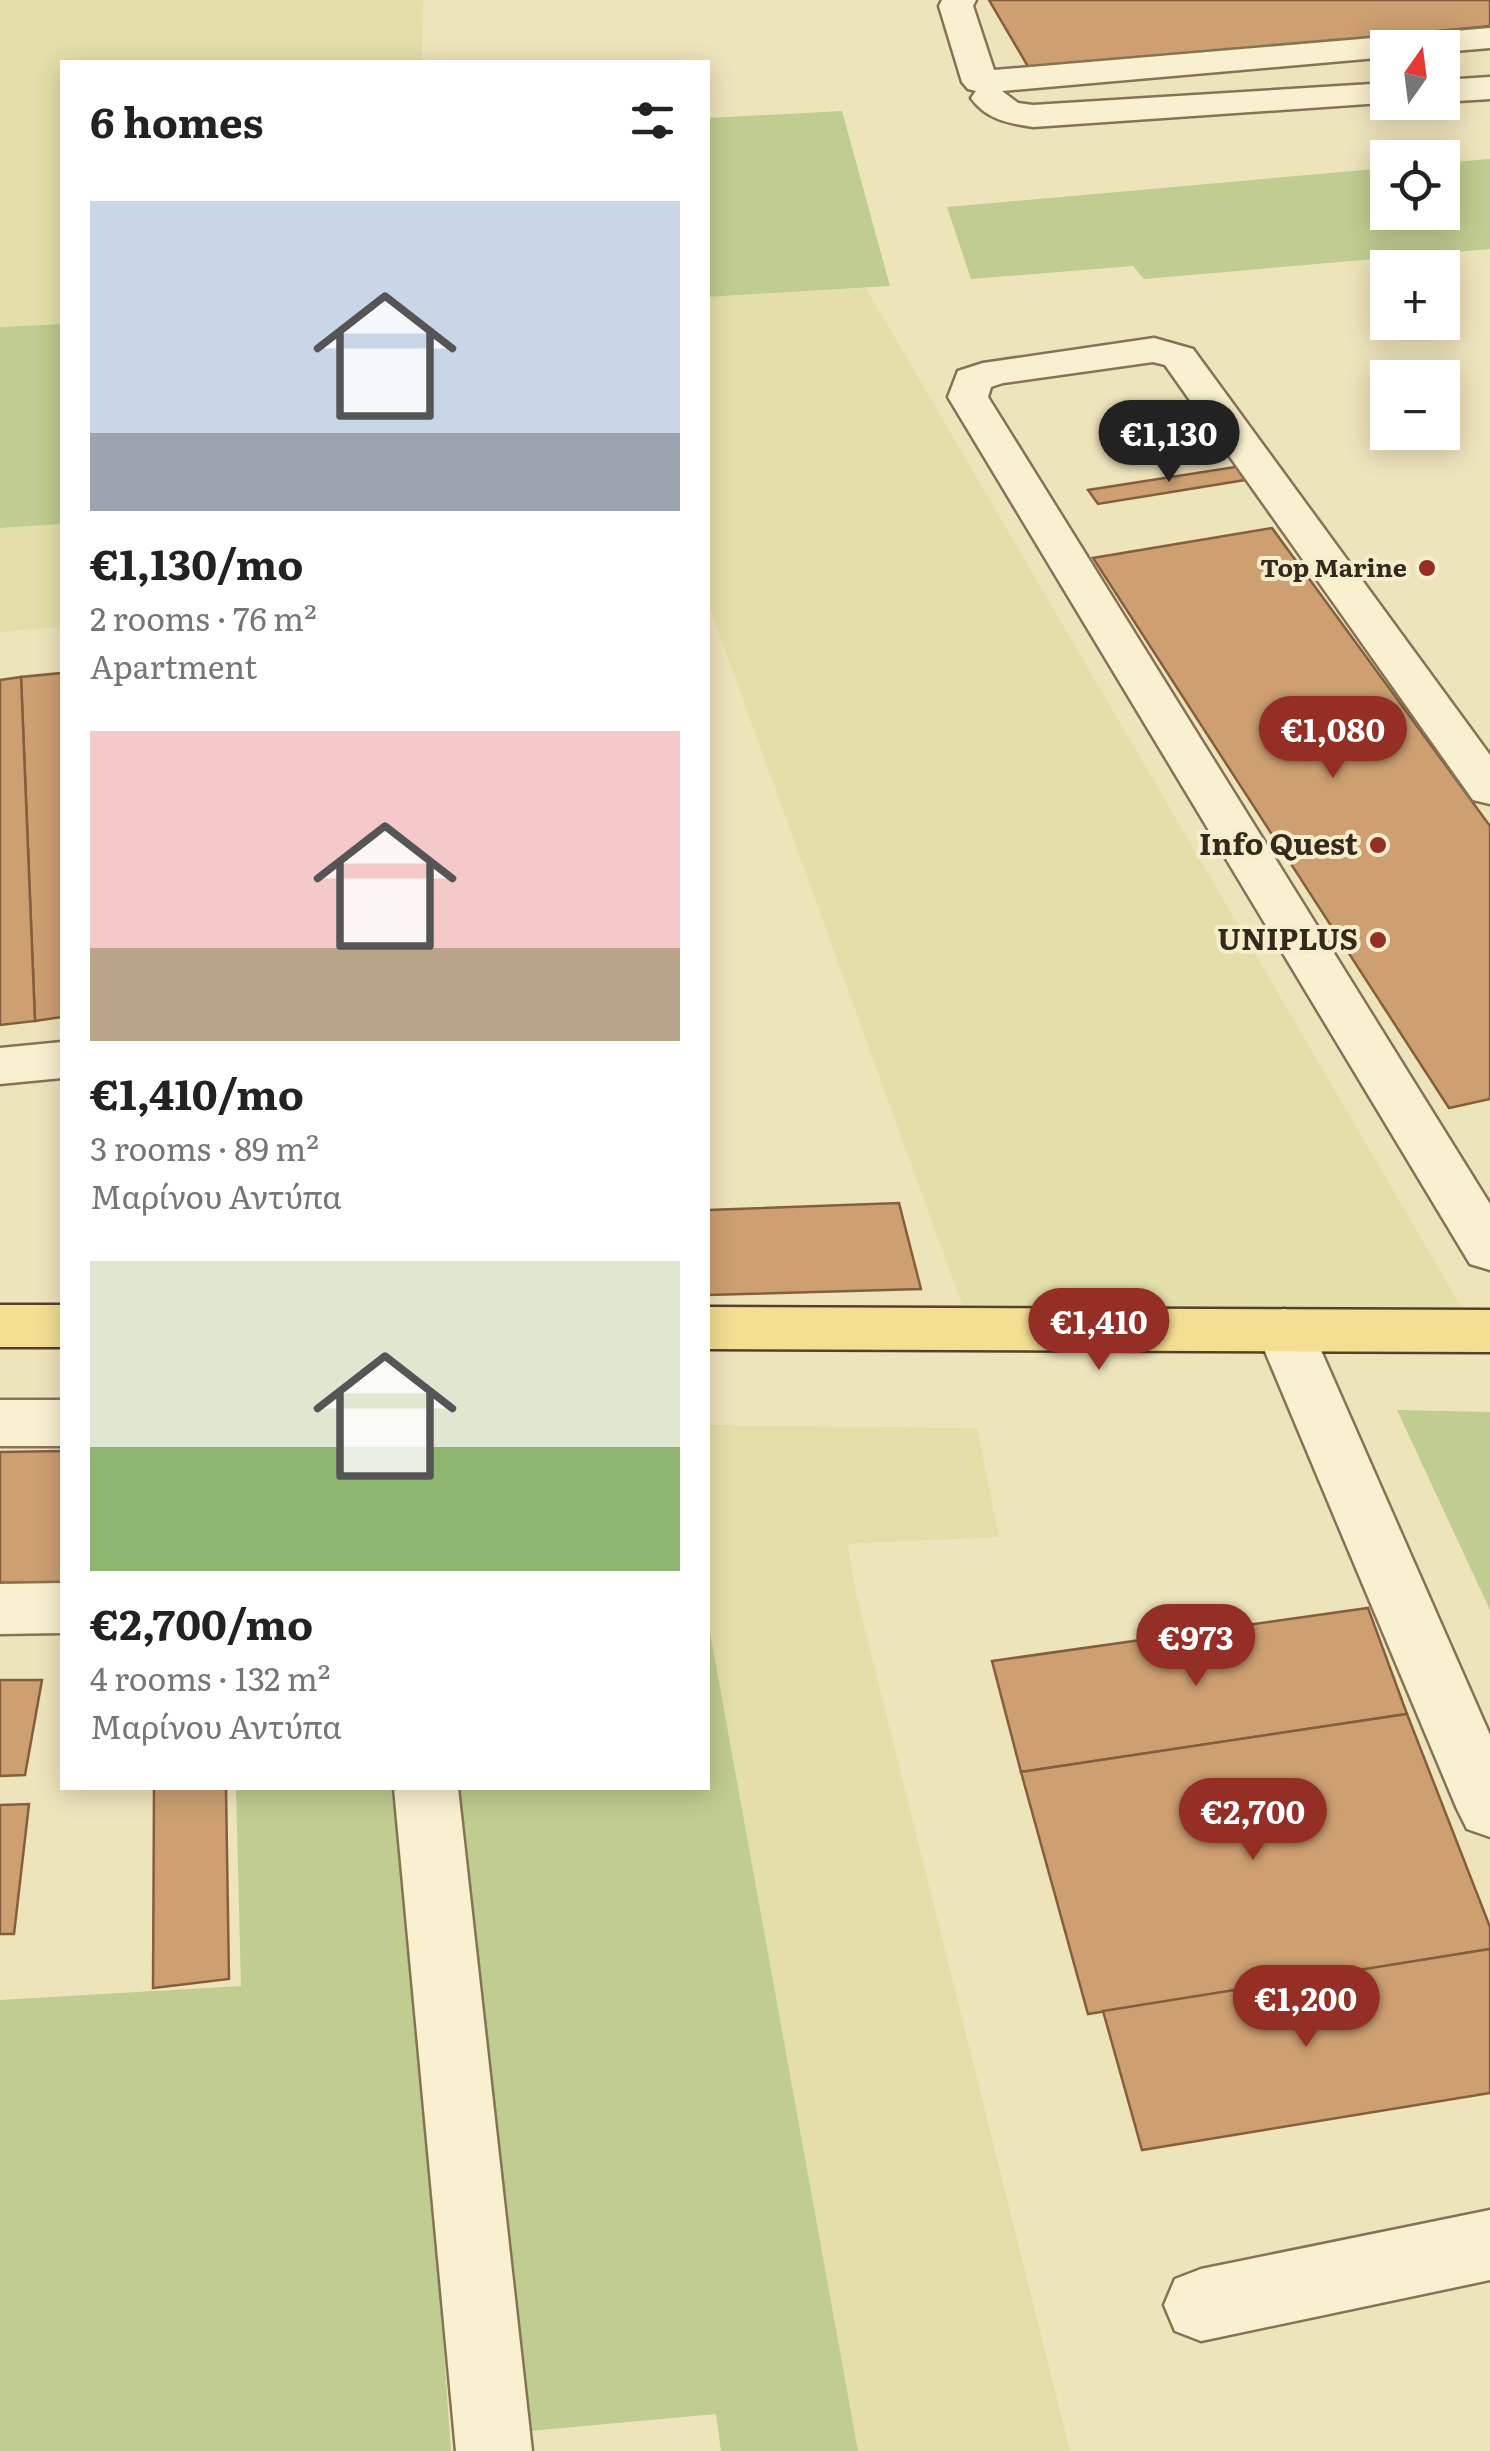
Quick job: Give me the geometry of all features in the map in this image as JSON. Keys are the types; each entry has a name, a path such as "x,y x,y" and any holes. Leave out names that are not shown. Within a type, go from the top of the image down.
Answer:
{"main road":[{"path":"0,1326 60,1326"},
{"path":"710,1328 1490,1331"}],"lane":[{"path":"959,0 956,6 980,82 993,104 1007,112 1033,116 1370,95"},
{"path":"980,82 1490,38"},
{"path":"1460,89 1490,88"},
{"path":"1484,1227 968,397 967,386 972,380 997,372 1154,350 1180,357 1490,789"},
{"path":"0,1066 60,1060"},
{"path":"1284,1330 1490,1809"},
{"path":"0,1423 60,1423"},
{"path":"0,1610 60,1608"},
{"path":"426,1790 494,2451"},
{"path":"1200,2305 1490,2246"}],"shaded area":[{"path":"0,0 423,0 422,60 60,60 60,324 0,327"},
{"path":"866,288 1462,1308 962,1305 710,609 710,297"},
{"path":"60,524 60,627 0,632 0,528"},
{"path":"710,1425 977,1428 999,1537 848,1544 855,1589 1070,2451 858,2451 710,1632"}],"green space":[{"path":"842,111 890,286 710,297 710,118"},
{"path":"1490,159 1490,249 1370,250 1370,259 1144,279 1133,266 971,279 947,207 1370,170 1370,230 1460,230 1460,162"},
{"path":"60,324 60,524 0,528 0,327"},
{"path":"1397,1410 1490,1412 1490,1610"},
{"path":"710,1632 858,2451 721,2451 716,2414 519,2432 449,1790 710,1790"},
{"path":"236,1790 404,1790 451,2451 0,2451 0,2000 241,1986"}],"building":[{"path":"989,0 1490,0 1490,26 1370,30 1370,37 1030,70"},
{"path":"1241,466 1251,479 1098,504 1088,490"},
{"path":"1272,528 1490,826 1490,1099 1449,1108 1093,558"},
{"path":"60,673 60,1017 35,1021 21,677"},
{"path":"21,677 35,1021 0,1025 0,680"},
{"path":"899,1203 921,1289 710,1295 710,1210"},
{"path":"60,1451 60,1582 0,1583 0,1452"},
{"path":"1368,1608 1407,1714 1021,1772 992,1661"},
{"path":"0,1680 42,1680 25,1775 0,1776"},
{"path":"1407,1714 1490,1927 1490,1949 1088,2014 1021,1772"},
{"path":"154,1790 226,1790 229,1979 153,1988"},
{"path":"29,1804 14,1934 0,1934 0,1805"},
{"path":"1490,1949 1490,2093 1142,2150 1103,2011"}],"place":[{"name":"Top Marine","path":"1427,568"},
{"name":"Info Quest","path":"1378,845"},
{"name":"UNIPLUS","path":"1378,940"}]}
